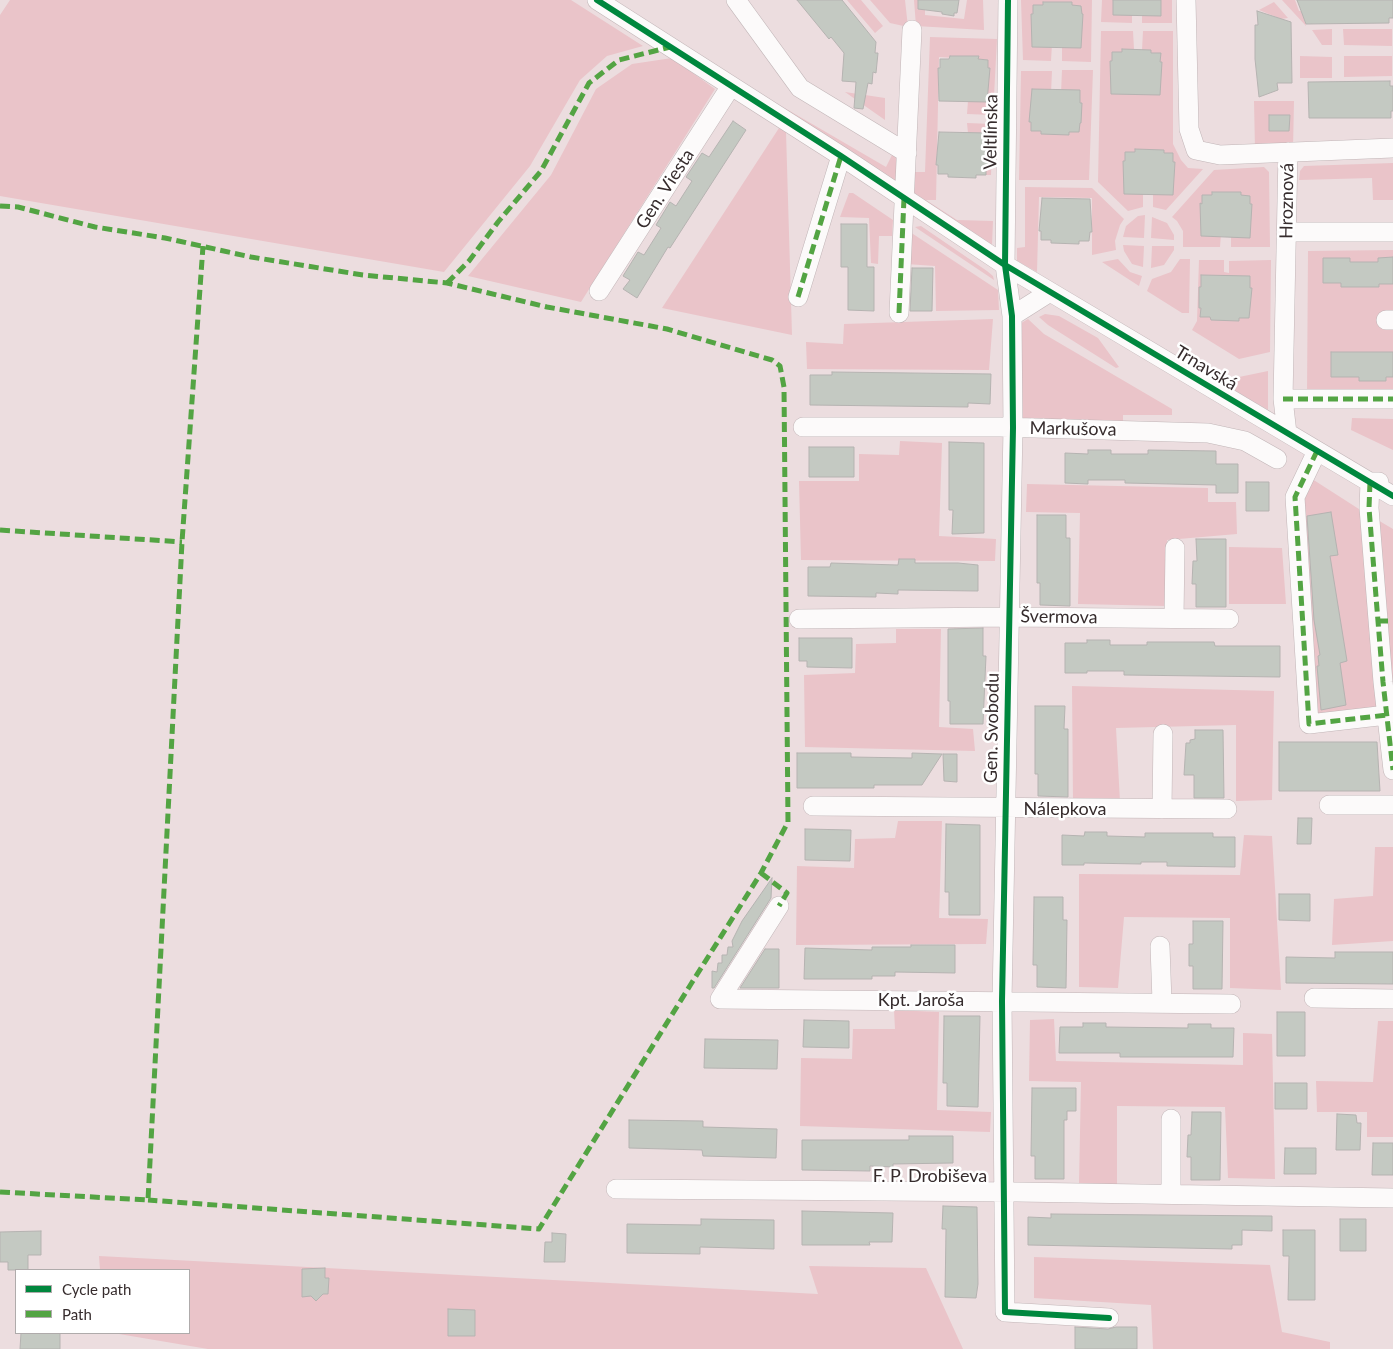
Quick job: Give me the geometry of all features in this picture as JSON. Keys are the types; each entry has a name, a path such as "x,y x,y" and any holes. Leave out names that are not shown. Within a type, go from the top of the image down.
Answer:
{"street":[{"name":"Trnavská","path":"597,0 841,156 1004,265 1393,496"},
{"path":"736,0 800,88 907,153"},
{"name":"Veltlínska","path":"1004,265 1008,0"},
{"name":"Hroznová","path":"1186,0 1189,129 1196,150 1220,155 1288,152 1283,399 1287,433"},
{"path":"898,313 912,30"},
{"name":"Gen. Viesta","path":"599,291 731,86"},
{"path":"1288,152 1393,148"},
{"path":"798,297 841,156"},
{"path":"1286,232 1393,232"},
{"name":"Gen. Svobodu","path":"1004,265 1012,316 1013,428 1002,1001 1005,1312 1109,1318"},
{"path":"1012,316 1050,292"},
{"path":"1283,399 1393,399"},
{"name":"Markušova","path":"804,427 1013,428 1208,433 1245,441 1277,460"},
{"path":"1317,451 1295,497 1309,724 1387,715"},
{"path":"1393,482 1370,482 1369,508 1385,621 1387,715 1393,770"},
{"path":"1174,618 1175,548"},
{"name":"Švermova","path":"799,619 1009,617 1230,619"},
{"path":"1162,809 1163,734"},
{"path":"1329,805 1393,805"},
{"name":"Nálepkova","path":"813,806 1005,809 1227,809"},
{"name":"Kpt. Jaroša","path":"779,906 720,998 1231,1004"},
{"path":"1160,946 1162,1002"},
{"path":"1314,998 1393,998"},
{"path":"1171,1119 1171,1194"},
{"name":"F. P. Drobiševa","path":"616,1189 1393,1198"}],"shaded area":[{"path":"10,0 571,0 643,46 607,56 580,80 530,166 444,272 0,196 0,15"},
{"path":"847,0 861,0 883,26 875,33"},
{"path":"870,0 905,0 908,27 890,23"},
{"path":"914,0 925,0 925,15 964,19 967,0 983,0 984,30 916,26"},
{"path":"1021,0 1092,0 1091,62 1062,61 1062,44 1052,44 1051,61 1023,60"},
{"path":"1102,0 1172,0 1172,23 1142,23 1142,12 1132,12 1132,23 1101,22"},
{"path":"1282,0 1295,0 1299,11 1305,11 1306,26"},
{"path":"1274,2 1288,18 1281,19 1259,10"},
{"path":"1332,29 1332,45 1322,45 1312,30"},
{"path":"1343,29 1392,29 1392,46 1344,45"},
{"path":"1101,31 1133,31 1134,49 1142,50 1143,31 1173,31 1173,144 1181,160 1188,168 1203,169 1166,210 1153,207 1153,191 1143,191 1143,207 1128,211 1098,182"},
{"path":"930,37 997,39 993,115 967,114 968,101 987,101 988,60 939,57 936,200 926,200 957,220 993,221 992,245 922,202 924,199 913,198 914,172 925,172"},
{"path":"1300,56 1332,57 1332,78 1300,78"},
{"path":"1344,56 1392,56 1392,76 1344,77"},
{"path":"672,58 715,89 581,302 468,276 551,175 596,89 632,64"},
{"path":"1062,70 1093,70 1089,180 1019,180 1021,71 1052,71 1051,93 1061,93"},
{"path":"845,92 885,98 885,120"},
{"path":"1254,101 1294,101 1293,149 1255,150"},
{"path":"776,103 886,167 895,149 902,153 900,190 775,105"},
{"path":"967,123 993,124 991,175 986,175 987,133 968,133"},
{"path":"779,128 786,132 792,335 662,308"},
{"path":"1393,163 1393,200 1373,200 1372,178 1299,180 1300,171 1304,166"},
{"path":"1264,167 1269,172 1270,247 1231,247 1231,234 1221,234 1220,247 1183,247 1183,231 1172,217 1214,170"},
{"path":"1025,187 1092,188 1124,219 1115,241 1116,250 1092,255 1092,198 1039,197 1037,272 1017,261 1017,248 1025,247"},
{"path":"849,193 853,193 893,220 892,236 879,236 878,264 871,263 869,218 840,217"},
{"path":"1145,215 1144,238 1123,237 1126,226 1138,216"},
{"path":"1152,217 1167,223 1174,235 1174,240 1151,238"},
{"path":"921,226 987,271 993,276 994,280 915,227"},
{"path":"910,232 998,290 999,310 936,311 935,266 906,264"},
{"path":"1123,245 1144,246 1143,267 1132,264 1124,251"},
{"path":"1152,246 1174,246 1174,250 1164,265 1151,268"},
{"path":"1393,250 1393,312 1380,312 1381,324 1393,324 1393,395 1307,394 1308,251"},
{"path":"1118,259 1130,272 1142,276 1139,286 1102,262"},
{"path":"1180,259 1190,259 1189,313 1182,313 1147,291 1152,279 1171,272"},
{"path":"1199,260 1224,260 1224,272 1229,273 1229,261 1271,260 1270,352 1239,359 1192,330 1197,321"},
{"path":"1045,314 1059,316 1098,338 1119,367 1116,368 1048,325 1039,317"},
{"path":"993,319 989,370 807,369 806,342 843,344 844,324"},
{"path":"1028,319 1044,334 1172,409 1172,415 1123,415 1123,424 1019,423 1018,325"},
{"path":"1268,371 1268,410 1232,389 1239,377"},
{"path":"1352,418 1393,419 1393,450 1351,430"},
{"path":"900,441 942,443 939,536 996,539 995,561 801,560 799,481 859,481 859,454 899,455"},
{"path":"1309,477 1362,511 1380,709 1312,718 1300,500"},
{"path":"1027,484 1208,488 1208,502 1236,502 1237,534 1167,540 1166,606 1078,604 1080,513 1026,512"},
{"path":"1376,519 1393,529 1393,711"},
{"path":"1229,547 1282,548 1286,604 1229,604"},
{"path":"896,629 941,629 939,727 973,729 975,751 805,747 804,675 855,673 856,644 896,643"},
{"path":"1072,686 1274,691 1272,800 1236,801 1236,725 1116,728 1120,802 1073,802"},
{"path":"898,821 942,821 939,918 988,919 986,944 796,945 797,866 854,868 855,839 895,838"},
{"path":"1244,835 1272,836 1281,990 1230,988 1230,918 1124,917 1118,988 1079,987 1079,874 1240,875"},
{"path":"1375,847 1393,847 1393,941 1332,945 1334,899 1373,896"},
{"path":"894,1010 939,1012 937,1110 991,1112 990,1132 800,1126 801,1058 852,1059 853,1029 895,1029"},
{"path":"1054,1019 1056,1061 1243,1065 1243,1033 1272,1034 1275,1179 1228,1178 1225,1107 1117,1106 1117,1185 1079,1184 1081,1082 1029,1081 1030,1020"},
{"path":"1378,1021 1393,1021 1393,1137 1367,1137 1367,1112 1317,1112 1316,1081 1373,1082"},
{"path":"99,1256 818,1294 809,1266 926,1268 963,1349 208,1349 119,1334 190,1334 190,1269 100,1269"},
{"path":"1034,1257 1270,1265 1282,1332 1330,1342 1330,1349 1153,1349 1151,1305 1034,1298"}],"building":[{"path":"797,0 842,0 876,42 875,53 878,53 876,73 873,72 872,84 868,83 863,109 854,108 856,82 842,81 844,53 831,37 829,39"},
{"path":"918,0 959,0 957,13 954,13 954,16 942,14 942,12 918,9"},
{"path":"1113,0 1161,0 1161,16 1113,15"},
{"path":"1297,0 1393,0 1393,18 1389,18 1389,23 1306,24"},
{"path":"1043,2 1072,2 1072,5 1081,6 1083,14 1081,48 1032,47 1031,14 1033,14 1033,5 1043,5"},
{"path":"1257,11 1291,22 1292,83 1277,83 1278,90 1259,97 1255,59 1255,25 1258,25"},
{"path":"1122,49 1151,50 1151,53 1161,53 1160,95 1111,94 1110,61 1112,61 1112,52 1122,52"},
{"path":"950,56 979,56 978,59 988,60 988,68 990,68 987,102 939,101 938,68 940,68 940,59 949,59"},
{"path":"1390,81 1390,86 1393,86 1393,111 1391,111 1391,118 1309,118 1308,82"},
{"path":"1032,89 1080,90 1080,103 1082,103 1079,132 1069,132 1069,135 1041,134 1041,131 1031,131 1031,122 1029,122"},
{"path":"1269,115 1290,115 1289,131 1269,131"},
{"path":"733,121 746,130 670,248 668,247 637,298 623,289 630,280 623,276 638,252 644,255 661,228 656,225 670,202 676,206 692,181 686,177 702,153 709,157"},
{"path":"939,132 987,133 987,146 989,146 986,175 976,175 976,178 948,177 948,174 938,174 938,165 936,165"},
{"path":"1135,149 1164,150 1164,153 1173,153 1173,162 1175,162 1173,195 1124,194 1123,161 1125,161 1125,152 1135,152"},
{"path":"1212,192 1241,192 1241,195 1250,196 1250,204 1252,204 1250,238 1201,236 1200,203 1202,204 1202,195 1212,195"},
{"path":"1042,198 1090,199 1092,232 1090,232 1089,241 1079,241 1079,244 1051,243 1051,240 1041,240 1041,231 1039,231"},
{"path":"841,224 867,224 867,267 874,267 874,311 848,310 848,267 841,267"},
{"path":"1393,257 1393,284 1379,284 1379,287 1341,287 1341,283 1323,283 1323,258 1350,258 1350,262 1378,262 1378,258"},
{"path":"912,268 933,268 932,311 910,311"},
{"path":"1201,275 1250,276 1250,288 1252,288 1249,318 1239,318 1239,321 1211,320 1210,317 1200,317 1199,287 1201,287"},
{"path":"1331,352 1393,352 1393,377 1386,377 1386,381 1359,381 1359,377 1331,377"},
{"path":"832,372 991,374 990,404 968,403 968,407 810,405 810,375 832,375"},
{"path":"949,442 984,443 984,533 952,534 953,510 949,510"},
{"path":"809,447 854,447 854,477 809,477"},
{"path":"1088,450 1111,450 1111,454 1148,454 1148,450 1216,451 1216,464 1238,464 1238,493 1216,493 1216,485 1125,483 1125,480 1088,480 1088,484 1065,483 1065,453 1088,454"},
{"path":"1246,482 1269,482 1269,511 1246,511"},
{"path":"1331,512 1338,555 1330,556 1347,661 1340,663 1346,705 1321,710 1317,666 1319,666 1318,656 1320,655 1314,620 1307,516"},
{"path":"1037,515 1066,515 1066,538 1070,538 1070,606 1040,605 1040,583 1037,583"},
{"path":"1196,539 1226,539 1226,607 1196,607 1196,584 1192,584 1193,561 1197,561"},
{"path":"899,559 915,559 915,563 978,565 978,591 898,590 898,594 876,593 876,597 808,596 808,567 830,567 831,563 898,565"},
{"path":"983,628 983,656 986,656 983,724 950,724 950,701 948,701 948,629"},
{"path":"799,638 852,638 852,668 807,667 807,661 799,661"},
{"path":"1087,640 1110,640 1110,645 1147,645 1147,642 1214,642 1215,646 1280,646 1280,677 1124,675 1124,671 1065,673 1065,643 1087,643"},
{"path":"1035,706 1065,706 1064,729 1068,729 1068,797 1038,796 1038,774 1035,774"},
{"path":"1195,730 1223,730 1224,798 1194,798 1194,775 1184,775 1186,743 1190,743 1190,740 1195,739"},
{"path":"1279,742 1377,742 1380,791 1279,791"},
{"path":"797,753 851,753 851,757 912,758 912,753 942,754 922,785 874,785 874,788 797,788"},
{"path":"943,754 957,754 957,782 944,781"},
{"path":"1298,818 1312,818 1311,844 1297,844"},
{"path":"946,824 980,825 980,915 949,915 949,892 945,892"},
{"path":"805,829 851,830 850,861 805,860"},
{"path":"1085,832 1107,832 1107,836 1145,837 1145,833 1213,833 1213,837 1235,837 1235,867 1167,866 1167,862 1062,865 1062,835 1084,836"},
{"path":"772,878 771,898 714,988 712,988 712,971 717,972 718,963 722,963 722,955 727,955 728,947 733,947 732,941 742,921"},
{"path":"1279,894 1310,894 1310,921 1279,920"},
{"path":"1034,897 1063,897 1063,920 1067,920 1066,988 1037,987 1037,965 1033,965"},
{"path":"1193,921 1223,921 1222,989 1193,989 1193,966 1189,966 1189,944 1193,944"},
{"path":"911,945 955,945 955,973 895,972 895,976 872,976 872,979 804,979 805,948 872,950 872,947 911,947"},
{"path":"765,949 779,949 779,988 740,988"},
{"path":"1335,952 1393,952 1393,984 1286,983 1286,957 1335,958"},
{"path":"1277,1012 1305,1012 1305,1056 1277,1056"},
{"path":"944,1016 980,1016 978,1107 947,1106 947,1083 943,1083"},
{"path":"804,1020 849,1021 849,1048 803,1047"},
{"path":"1083,1023 1106,1023 1106,1027 1188,1028 1188,1024 1211,1024 1211,1028 1234,1028 1233,1057 1120,1057 1120,1053 1059,1053 1060,1027 1083,1027"},
{"path":"705,1039 778,1040 777,1069 704,1068"},
{"path":"1275,1083 1307,1083 1307,1109 1275,1109"},
{"path":"1032,1088 1076,1088 1076,1111 1067,1111 1067,1120 1064,1120 1064,1179 1035,1179 1035,1156 1031,1156"},
{"path":"1192,1112 1221,1112 1220,1180 1191,1180 1191,1157 1187,1157 1188,1135 1191,1135"},
{"path":"1337,1114 1356,1115 1357,1123 1361,1123 1360,1150 1336,1150"},
{"path":"629,1120 703,1121 703,1127 777,1129 776,1158 703,1156 702,1150 629,1148"},
{"path":"909,1136 953,1136 953,1163 893,1164 893,1167 870,1166 870,1171 802,1170 802,1140 909,1140"},
{"path":"1373,1143 1393,1143 1393,1175 1372,1175"},
{"path":"1285,1148 1316,1148 1316,1174 1284,1174"},
{"path":"943,1206 977,1207 978,1284 976,1298 945,1297 946,1229 942,1229"},
{"path":"802,1211 893,1213 892,1242 869,1242 870,1245 802,1245"},
{"path":"1051,1214 1272,1216 1272,1231 1242,1230 1242,1245 1232,1245 1232,1249 1028,1245 1028,1217 1051,1218"},
{"path":"701,1219 774,1220 774,1249 700,1247 700,1254 627,1253 627,1224 701,1225"},
{"path":"1340,1219 1366,1219 1366,1251 1340,1251"},
{"path":"1283,1230 1315,1230 1315,1300 1288,1300 1289,1256 1283,1256"},
{"path":"41,1231 41,1255 28,1255 28,1269 8,1270 8,1262 0,1262 0,1232"},
{"path":"552,1233 566,1234 565,1262 544,1262 545,1242 552,1242"},
{"path":"325,1268 325,1278 329,1278 328,1294 323,1294 316,1301 311,1296 302,1297 302,1269"},
{"path":"448,1309 475,1310 475,1336 448,1336"},
{"path":"1075,1327 1108,1329 1137,1327 1137,1349 1075,1349"},
{"path":"21,1334 60,1334 60,1349 20,1349"}],"marked path":[{"path":"447,283 469,261 498,222 541,171 589,83 619,60 670,47"},
{"path":"798,297 841,156"},
{"path":"899,313 904,198"},
{"path":"0,206 18,207 95,227 165,238 251,257 363,275 447,283 547,307 667,329 772,360 780,366 784,387 788,822 761,873 539,1229 148,1200"},
{"path":"0,1192 148,1200 182,542 203,246"},
{"path":"1283,399 1393,399"},
{"path":"1317,451 1295,497 1309,724 1387,715"},
{"path":"1370,482 1369,508 1377,609 1393,770"},
{"path":"0,530 182,542"},
{"path":"1378,621 1393,621"},
{"path":"761,873 787,893 779,906"}],"cycle path":[{"path":"597,0 841,156 1005,265 1393,496"},
{"path":"1008,0 1005,265 1012,316 1013,428 1002,1001 1005,1312 1109,1318"}]}
